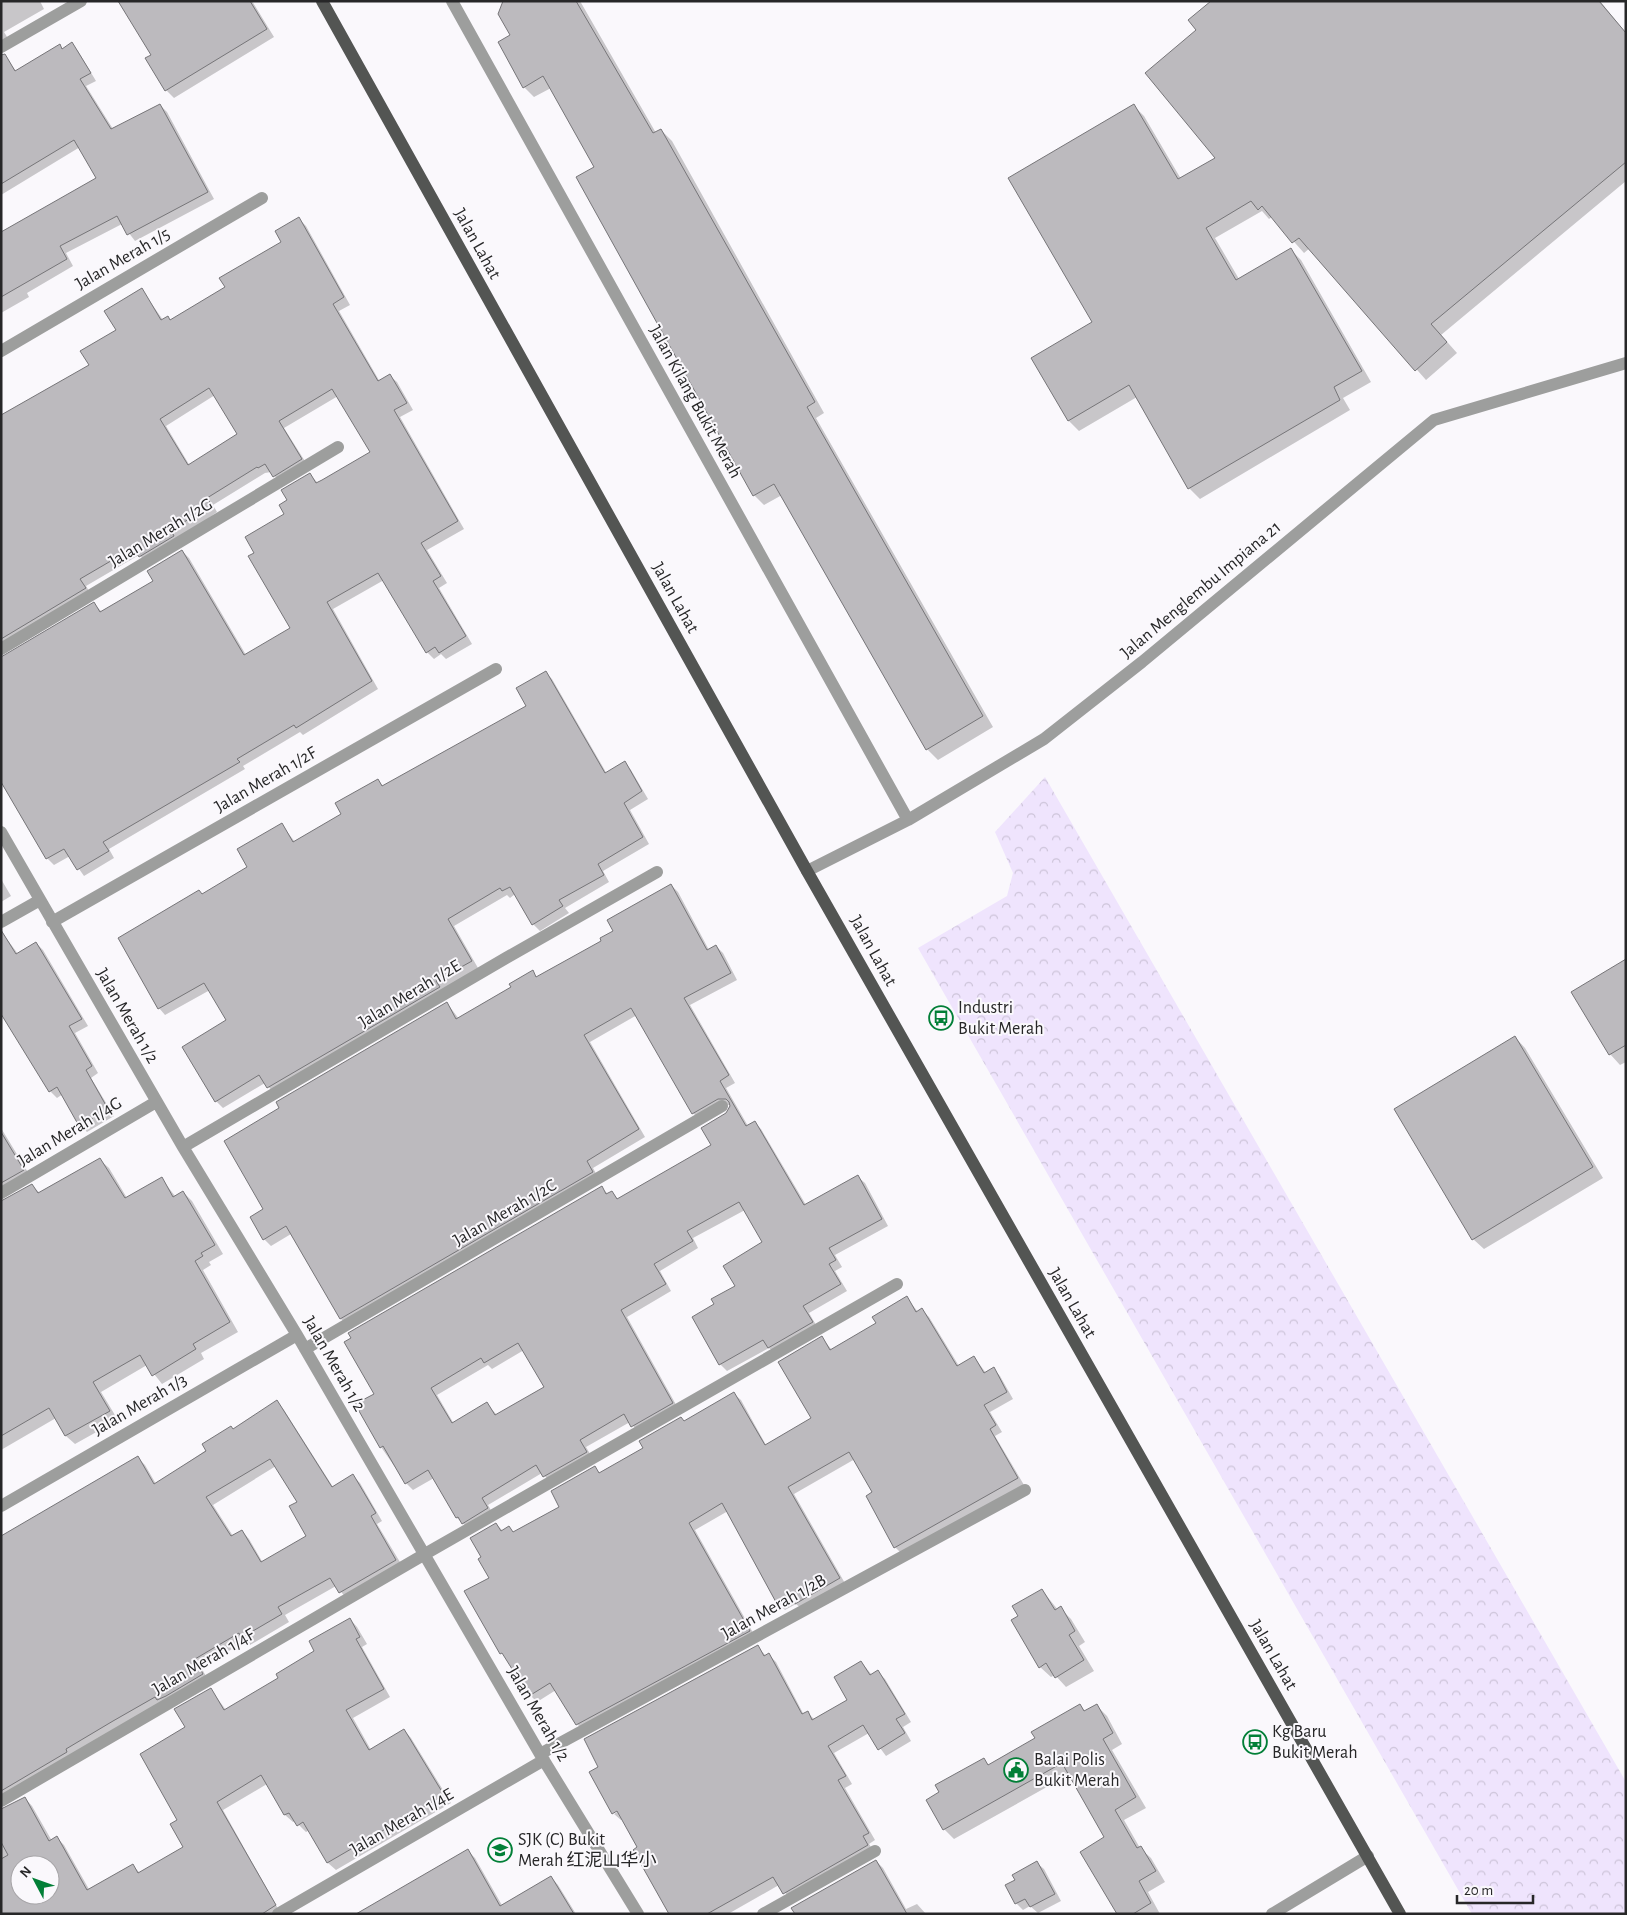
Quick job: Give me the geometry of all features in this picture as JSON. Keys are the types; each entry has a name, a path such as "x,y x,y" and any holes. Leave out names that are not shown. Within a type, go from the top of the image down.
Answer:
{"main road":[{"name":"Jalan Lahat","path":"322,1 807,871 1400,1914"}],"street":[{"path":"1,47 81,1"},
{"name":"Jalan Kilang Bukit Merah","path":"452,1 908,820"},
{"name":"Jalan Merah 1/5","path":"1,351 262,198"},
{"name":"Jalan Menglembu Impiana 21","path":"807,871 908,820 1044,739 1142,662 1434,420 1626,363"},
{"name":"Jalan Merah 1/2G","path":"1,649 338,447"},
{"name":"Jalan Merah 1/2F","path":"52,922 496,669"},
{"name":"Jalan Merah 1/2","path":"1,832 183,1148 297,1335 542,1757 638,1914"},
{"name":"Jalan Merah 1/2E","path":"183,1148 506,958 657,872"},
{"path":"1,922 40,900"},
{"name":"Jalan Merah 1/4G","path":"1,1193 156,1102"},
{"name":"Jalan Merah 1/2C","path":"305,1349 722,1106"},
{"path":"424,1554 897,1284"},
{"name":"Jalan Merah 1/3","path":"1,1506 297,1335"},
{"name":"Jalan Merah 1/2B","path":"542,1757 1025,1490"},
{"name":"Jalan Merah 1/4F","path":"1,1800 424,1554"},
{"name":"Jalan Merah 1/4E","path":"278,1914 542,1757"},
{"path":"763,1914 875,1851"},
{"path":"1272,1914 1368,1856"}],"green space":[{"path":"1045,777 1626,1782 1626,1914 1472,1914 918,948 1007,896 1013,873 995,832"}],"building":[{"path":"118,1 250,1 267,29 165,91 145,58 151,55"},
{"path":"503,1 576,1 653,133 661,129 815,402 807,407 983,716 926,750 774,484 753,496 576,177 594,167 543,76 523,88 498,42 510,35 498,14"},
{"path":"1211,1 1599,1 1626,33 1626,162 1431,324 1447,342 1415,371 1299,238 1292,243 1262,206 1258,210 1251,201 1206,228 1236,280 1291,248 1362,371 1334,387 1340,400 1188,489 1129,385 1068,421 1031,358 1092,322 1008,178 1134,104 1178,179 1215,158 1145,73 1196,30 1188,20"},
{"path":"72,42 91,73 80,79 111,129 160,104 208,192 127,235 117,216 60,246 67,259 1,297 1,232 96,178 74,140 1,184 1,55 5,54 15,71 60,44 62,49"},
{"path":"299,217 344,297 333,304 378,381 390,374 407,403 394,410 458,521 421,543 441,576 433,581 466,636 439,653 435,647 426,653 378,573 327,602 372,681 296,728 294,725 237,759 240,762 103,842 109,851 77,870 64,849 46,859 1,782 1,657 94,602 100,612 153,581 147,571 182,550 244,655 290,628 248,556 254,553 245,537 284,514 279,505 287,500 281,490 310,473 316,483 370,452 332,389 279,421 302,459 273,477 265,464 257,467 207,498 212,505 171,530 174,536 139,557 133,548 80,579 86,588 1,639 1,415 89,365 80,351 116,330 104,311 142,288 161,320 168,316 170,320 225,287 219,278 281,242 275,231","holes":["209,388 237,434 188,465 160,419"]},
{"path":"546,671 605,773 625,761 642,791 624,803 643,837 598,864 604,875 559,900 563,906 532,925 510,887 502,891 500,888 448,919 472,961 436,981 440,987 267,1088 259,1075 215,1102 182,1047 226,1020 204,983 158,1009 118,938 199,890 202,894 247,867 237,849 282,823 293,842 341,814 335,803 378,779 382,786 526,706 516,688"},
{"path":"671,884 707,950 716,945 731,973 684,998 729,1075 720,1081 746,1126 755,1121 804,1205 858,1175 882,1219 829,1248 836,1260 829,1264 841,1284 803,1306 813,1322 768,1348 763,1340 719,1365 692,1317 714,1304 711,1299 735,1286 723,1266 762,1242 739,1202 687,1231 693,1241 654,1264 666,1284 621,1310 673,1403 631,1427 624,1414 580,1440 587,1452 543,1477 536,1465 482,1498 488,1508 462,1524 458,1517 456,1518 428,1470 405,1484 383,1446 380,1448 355,1404 374,1394 344,1342 351,1338 348,1333 602,1186 606,1194 612,1191 617,1199 711,1145 701,1128 726,1113 730,1106 729,1102 726,1099 718,1099 692,1114 631,1008 584,1035 639,1129 587,1161 593,1172 340,1319 286,1226 263,1240 250,1217 263,1209 224,1141 279,1108 276,1102 447,1002 456,1019 511,987 509,984 533,970 536,977 601,941 600,938 613,931 607,920","holes":["518,1343 544,1387 495,1415 487,1402 452,1423 431,1388 481,1358 484,1363"]},
{"path":"1,930 16,954 36,942 82,1019 69,1026 92,1066 86,1070 108,1109 79,1126 57,1087 49,1092 1,1014"},
{"path":"1626,959 1626,1045 1609,1055 1571,992"},
{"path":"1515,1036 1593,1167 1472,1240 1394,1109"},
{"path":"1,1132 24,1170 1,1183"},
{"path":"100,1158 125,1198 162,1177 173,1197 183,1191 215,1245 201,1253 203,1256 195,1261 230,1322 193,1344 196,1349 152,1376 140,1355 93,1382 110,1411 65,1436 49,1408 1,1436 1,1201 32,1184 38,1193"},
{"path":"907,1296 916,1312 922,1308 957,1366 974,1356 984,1373 994,1367 1007,1392 984,1405 996,1425 990,1429 1018,1478 894,1548 866,1496 872,1492 849,1452 788,1487 840,1578 795,1604 790,1596 777,1604 722,1503 689,1523 750,1631 576,1725 550,1683 529,1696 502,1653 500,1654 464,1591 489,1578 478,1559 481,1557 470,1538 496,1523 501,1531 509,1526 513,1532 559,1507 551,1491 595,1466 599,1473 643,1448 639,1441 681,1417 684,1421 734,1392 765,1445 811,1418 778,1362 822,1336 830,1350 876,1323 872,1317"},
{"path":"277,1400 332,1487 353,1474 376,1513 371,1516 396,1560 339,1593 330,1578 278,1607 282,1614 241,1638 239,1633 195,1659 203,1674 166,1696 157,1700 155,1697 113,1721 66,1749 67,1752 1,1791 1,1536 138,1456 154,1484 206,1451 202,1444 231,1426 233,1429","holes":["270,1459 297,1502 289,1506 306,1536 261,1562 242,1530 231,1536 206,1497"]},
{"path":"1042,1589 1055,1610 1061,1606 1075,1631 1069,1635 1084,1660 1055,1678 1046,1663 1039,1668 1011,1620 1018,1616 1012,1606"},
{"path":"350,1618 360,1637 356,1639 384,1689 346,1710 369,1750 404,1729 444,1795 327,1863 303,1822 297,1826 289,1813 284,1815 261,1775 217,1802 276,1905 262,1914 1,1914 1,1859 8,1855 1,1842 1,1809 25,1797 49,1841 57,1836 87,1890 133,1864 138,1873 183,1847 170,1824 177,1820 140,1754 185,1727 174,1709 211,1688 224,1710 278,1678 276,1674 314,1651 309,1641"},
{"path":"758,1645 764,1656 769,1653 802,1714 808,1711 812,1720 847,1700 834,1677 861,1661 870,1675 878,1670 905,1714 896,1719 905,1733 878,1750 863,1725 828,1746 846,1776 838,1780 869,1833 863,1836 868,1845 783,1894 773,1877 707,1914 669,1914 633,1850 637,1847 617,1811 612,1814 589,1772 598,1767 584,1739"},
{"path":"1080,1704 1084,1711 1097,1704 1113,1733 1103,1739 1136,1797 1115,1810 1137,1848 1141,1846 1156,1871 1139,1881 1151,1903 1133,1914 1117,1914 1080,1852 1104,1837 1062,1763 943,1830 926,1800 939,1792 935,1785 984,1758 988,1765 1035,1738 1031,1732"},
{"path":"468,1849 500,1906 551,1876 574,1914 356,1914"},
{"path":"876,1860 907,1914 795,1914 791,1908"},
{"path":"1037,1861 1055,1894 1030,1907 1025,1899 1015,1904 1005,1885 1015,1880 1012,1875"}],"place":[{"name":"Industri Bukit Merah","path":"941,1018"},
{"name":"Kg Baru Bukit Merah","path":"1255,1742"},
{"name":"Balai Polis Bukit Merah","path":"1016,1770"},
{"name":"SJK (C) Bukit Merah 红泥山华小","path":"500,1850"}]}
